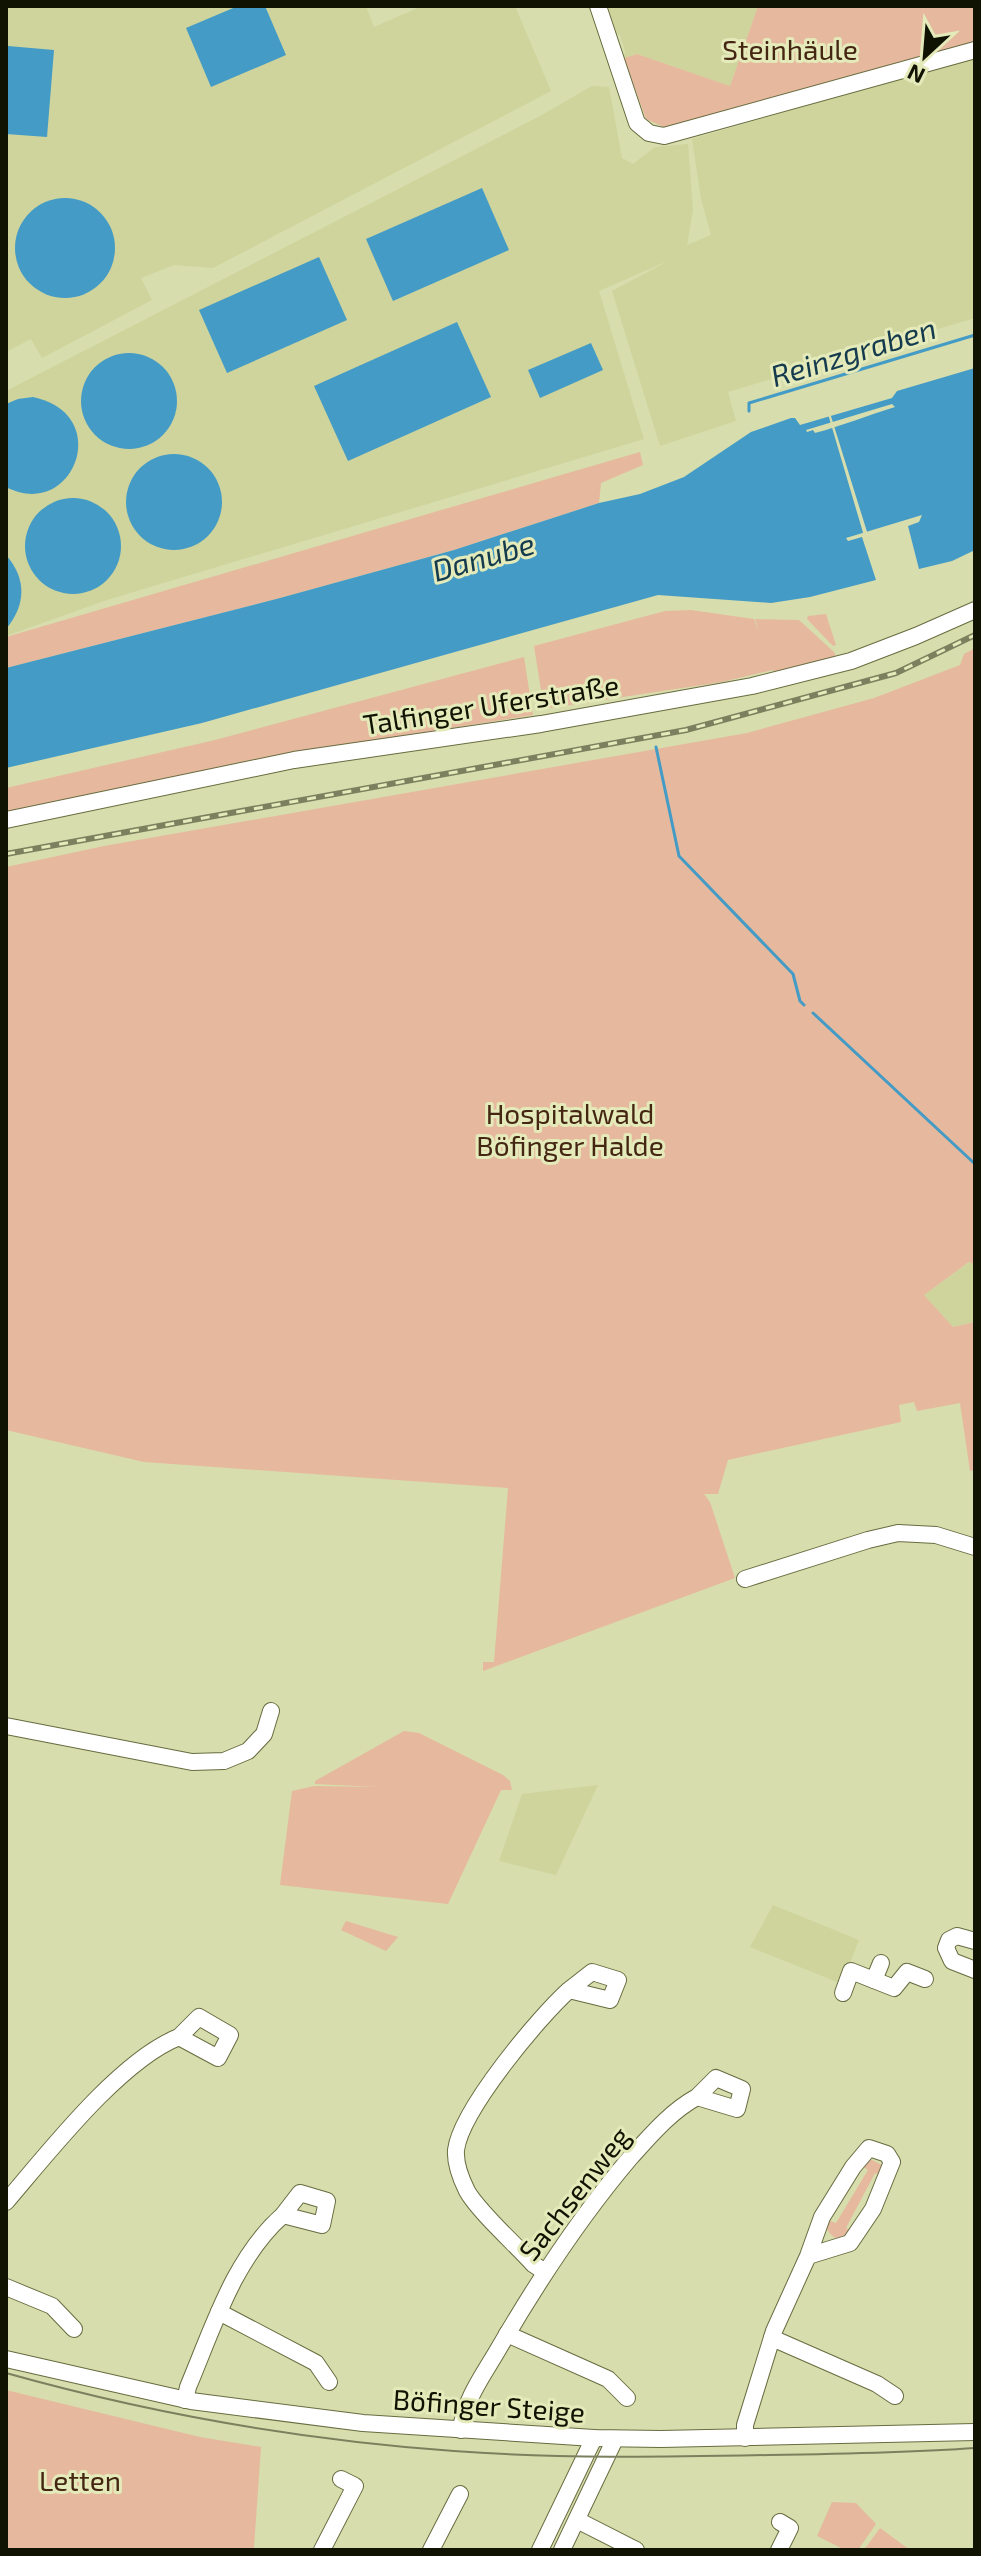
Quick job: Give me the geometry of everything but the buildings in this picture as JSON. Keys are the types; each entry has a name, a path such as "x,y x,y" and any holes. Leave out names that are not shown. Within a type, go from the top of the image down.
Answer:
{"street":[{"path":"598,6 637,123 649,133 664,136 975,50"},
{"name":"Talfinger Uferstraße","path":"6,820 294,760 541,724 752,686 851,661 975,610"},
{"path":"745,1579 898,1533 936,1535 975,1547"},
{"path":"6,1726 192,1762 224,1761 248,1751 264,1734 271,1711"},
{"path":"975,1941 957,1936 949,1940 946,1948 952,1961 975,1970"},
{"path":"874,1980 881,1963"},
{"path":"843,1993 851,1971 874,1980 892,1994 907,1972 925,1979"},
{"path":"545,2272 533,2264 468,2194 457,2163 456,2150 462,2129 485,2092 536,2024 569,1990"},
{"path":"6,2202 89,2107 155,2049 179,2037"},
{"name":"Sachsenweg","path":"461,2430 467,2404 545,2272 606,2187 640,2147 672,2114 697,2097"},
{"path":"745,2438 745,2425 772,2338 822,2217 853,2167 869,2148 887,2154 892,2162 873,2209 850,2243 808,2256"},
{"path":"185,2400 219,2312 255,2245 266,2229 283,2215"},
{"path":"818,2229 826,2240 839,2246"},
{"path":"6,2287 52,2306 74,2329"},
{"path":"219,2312 316,2363 329,2382"},
{"path":"507,2334 608,2379 627,2398"},
{"path":"772,2338 877,2384 895,2396"},
{"name":"Böfinger Steige","path":"6,2359 185,2400 363,2423 615,2439 975,2432"},
{"path":"540,2550 594,2438"},
{"path":"562,2550 615,2439"},
{"path":"322,2550 355,2486 341,2479"},
{"path":"431,2550 460,2494"},
{"path":"577,2520 636,2550"},
{"path":"779,2550 790,2528 780,2522"}],"shaded area":[{"path":"6,6 366,6 374,27 422,6 515,6 551,91 213,268 174,265 141,278 152,300 42,358 31,339 6,352"},
{"path":"608,6 758,6 730,86 637,54 624,58 625,51 620,35 613,32"},
{"path":"975,56 975,318 728,392 736,421 660,446 612,291 670,260 599,291 644,439 107,600 6,636 6,391 540,116 592,86 609,87 622,158 633,164 655,147 688,144 693,210 687,245 711,235 701,199 692,139"},
{"path":"970,1262 975,1265 975,1322 953,1327 924,1295"},
{"path":"598,1785 556,1875 499,1861 522,1794"},
{"path":"773,1905 859,1940 842,1984 750,1947"}],"green space":[{"name":"Steinhäule","path":"758,6 975,6 975,42 666,128 646,119 624,58 637,54 730,86"},
{"path":"640,452 643,465 601,483 599,503 454,550 6,668 6,637"},
{"path":"691,610 754,619 759,632 755,619 799,620 834,652 837,659 776,677 773,670 722,682 544,709 534,646 665,611"},
{"path":"826,614 836,645 833,646 807,619 808,616"},
{"name":"Hospitalwald Böfinger Halde","path":"975,648 975,1265 969,1262 924,1295 953,1327 975,1322 975,1470 970,1471 960,1403 917,1411 914,1402 899,1405 901,1422 728,1460 718,1494 704,1494 710,1502 735,1578 483,1671 483,1662 494,1662 508,1488 144,1462 6,1430 6,867 104,846 747,733 874,698 960,665 964,654"},
{"path":"524,657 533,715 280,755 6,815 6,788 215,740"},
{"path":"404,1731 419,1733 510,1781 512,1790 501,1790 448,1904 280,1885 292,1791 314,1786 378,1787 315,1784 315,1781"},
{"path":"346,1921 398,1937 386,1951 341,1930"},
{"path":"870,2159 882,2165 882,2176 875,2173 846,2228 853,2232 847,2239 836,2238 825,2224 827,2220 836,2223 868,2170 860,2165"},
{"name":"Letten","path":"6,2390 200,2437 261,2447 254,2548 6,2550"},
{"path":"832,2502 856,2503 876,2524 858,2550 845,2550 817,2536"},
{"path":"880,2528 910,2550 864,2550"}],"water":[{"path":"238,6 265,6 286,55 211,87 186,28"},
{"path":"8,46 54,50 47,137 6,134"},
{"path":"482,188 509,250 393,301 366,239"},
{"path":"65,198 93,206 107,220 115,248 107,276 93,290 65,298 37,290 23,276 15,248 23,220 37,206"},
{"path":"319,257 347,320 227,373 199,310"},
{"path":"457,322 491,397 348,461 314,386"},
{"path":"591,343 603,370 540,398 528,370"},
{"path":"129,353 147,357 163,367 173,383 177,401 173,419 163,435 147,445 129,449 111,445 95,435 85,419 81,401 85,383 95,367 111,357"},
{"name":"Danube","path":"975,368 975,550 952,561 919,569 908,526 919,522 922,515 846,538 848,541 862,537 876,580 810,597 771,603 658,595 202,723 6,768 6,668 280,598 454,550 599,503 640,494 684,477 751,432 791,418 795,418 800,425 892,398 897,391","holes":["892,404 895,407 815,433 806,430"]},
{"path":"33,397 58,407 73,423 78,442 75,462 66,478 50,490 30,494 6,487 6,404"},
{"path":"174,454 192,458 208,468 218,484 222,502 218,520 208,536 192,546 174,550 156,546 140,536 130,520 126,502 130,484 140,468 156,458"},
{"path":"64,498 82,498 100,506 113,519 121,537 118,565 100,586 82,594 64,594 46,586 33,573 25,555 25,537 33,519 46,506"},
{"path":"6,555 18,573 21,592 17,611 6,629"}],"pier":[{"path":"830,413 880,579 874,585 873,582 877,580"}],"waterway":[{"name":"Reinzgraben","path":"749,411 749,403 975,335"},
{"path":"656,747 679,856 793,974 800,1001 804,1005"},
{"path":"813,1013 975,1164"}],"tram line":[{"path":"6,2373 116,2401 228,2423 340,2440 454,2451 651,2457 975,2448"}],"railway":[{"path":"6,854 686,730 896,673 975,635"}]}
